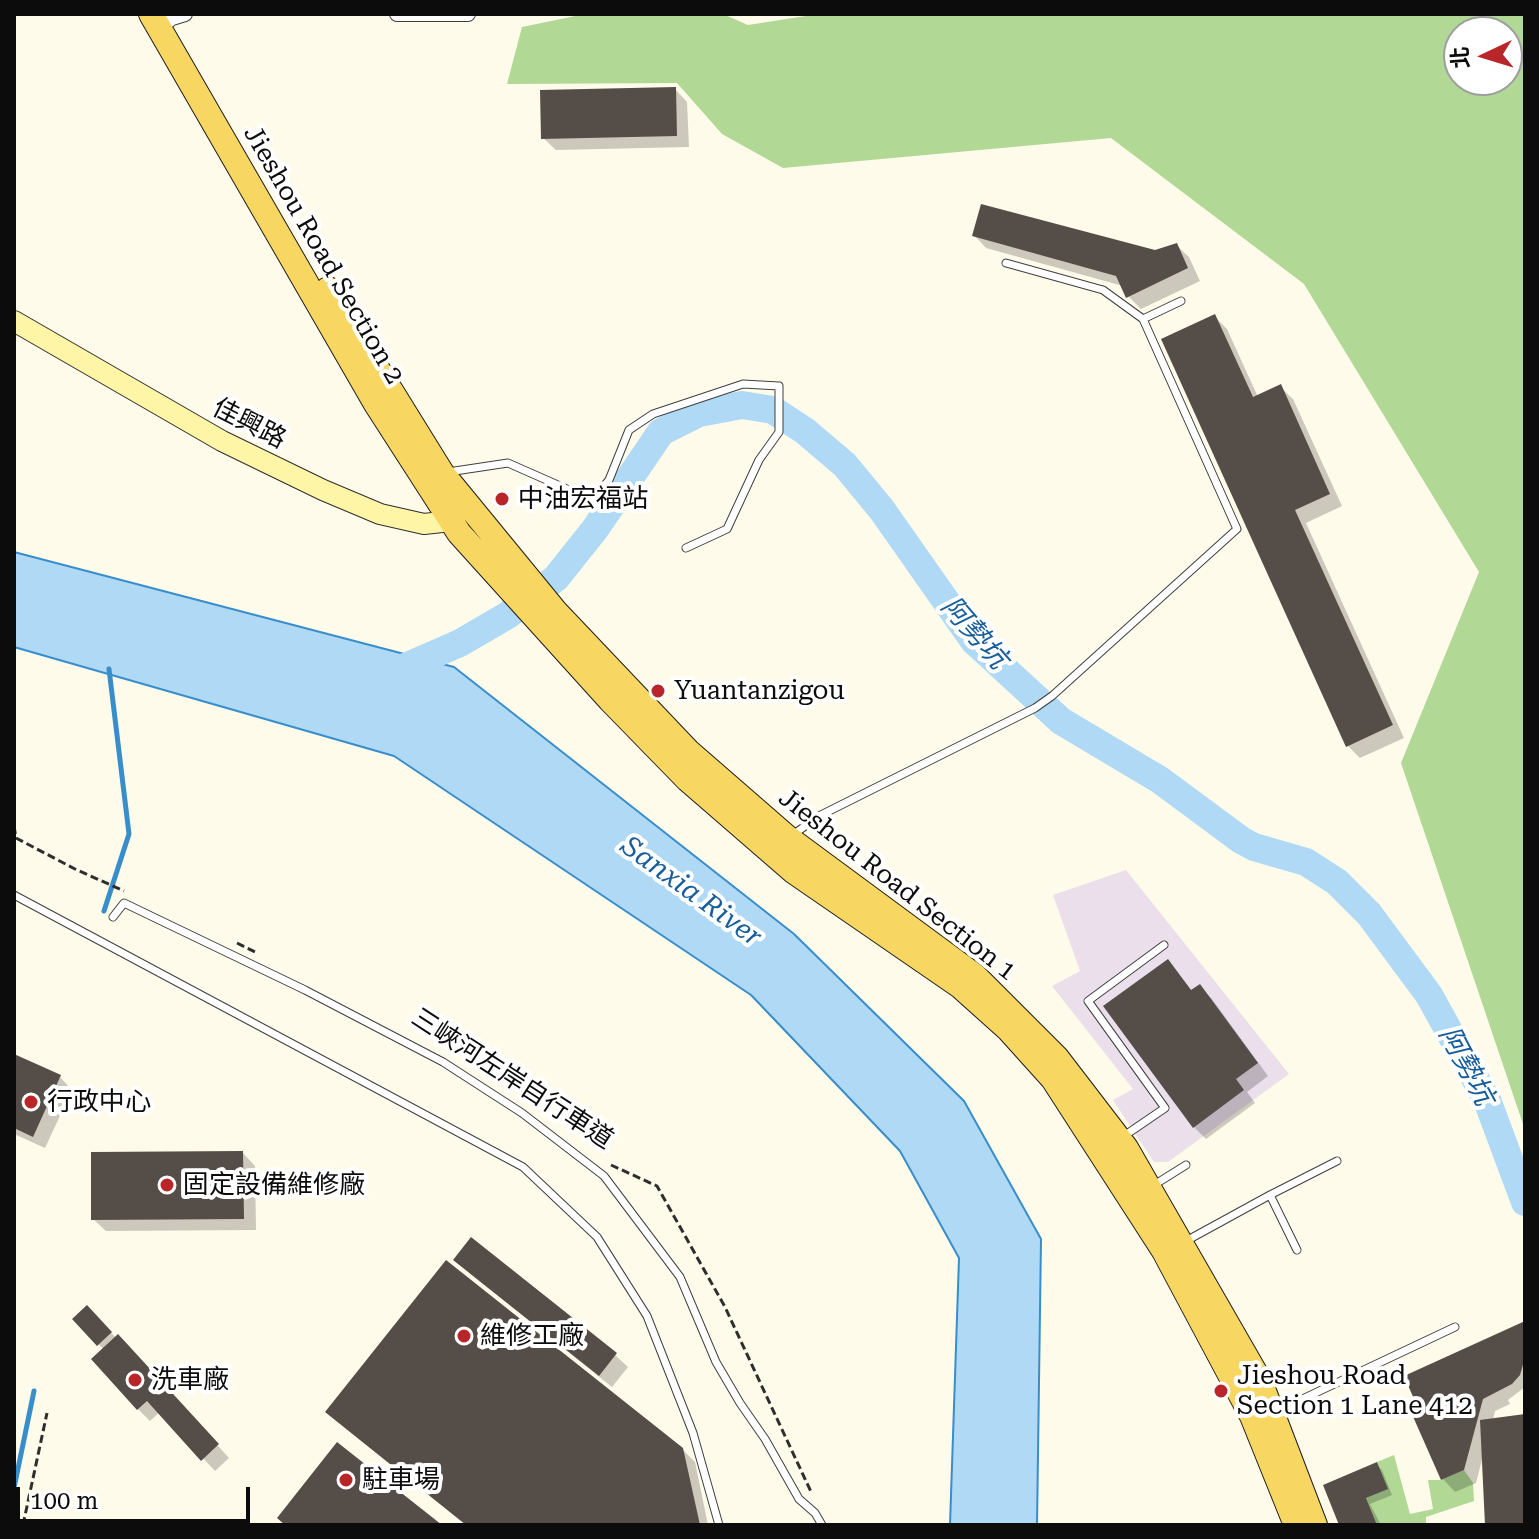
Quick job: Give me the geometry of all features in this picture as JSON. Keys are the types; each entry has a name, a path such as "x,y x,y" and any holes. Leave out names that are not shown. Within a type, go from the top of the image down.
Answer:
{"main road":[{"name":"Jieshou Road Section 2","path":"167,18 300,244 442,473 469,503"},
{"name":"Jieshou Road Section 2","path":"167,18 376,404 451,521"},
{"name":"Jieshou Road Section 1","path":"469,503 513,559 548,618"},
{"name":"Jieshou Road Section 1","path":"451,521 489,566 688,751 781,847 975,976 1057,1058 1120,1139 1149,1188 1173,1248 1252,1416 1296,1525"},
{"name":"Jieshou Road Section 1","path":"781,847 793,871 960,986 1008,1029 1053,1079 1173,1248 1260,1381 1315,1525"}],"street":[{"path":"397,14 468,14"},
{"name":"佳興路","path":"14,321 222,441 323,490 395,517 424,524 451,521"},
{"path":"451,521 469,503"}],"lane":[{"path":"781,847 821,815 1035,708 1237,529 1143,319 1103,290 1006,263"},
{"path":"1143,319 1181,301"},
{"path":"442,473 508,463 587,496 598,493 609,480 629,430 653,414 743,384 779,386 779,432 759,460 727,529 686,548"},
{"path":"14,895 523,1167 597,1237 647,1316 693,1433 719,1525"},
{"path":"113,917 124,903 305,990 430,1055 522,1113 604,1176 680,1277 716,1362 799,1499 815,1513 822,1525"},
{"path":"1120,1139 1165,1108 1088,1001 1164,945"},
{"path":"1173,1248 1337,1161"},
{"path":"1149,1188 1186,1165"},
{"path":"1270,1195 1297,1250"},
{"path":"1273,1413 1455,1327"}],"path":[{"path":"14,826 16,838 131,894"},
{"path":"236,943 263,956"},
{"name":"三峽河左岸自行車道","path":"605,1161 616,1169 635,1174 657,1186 725,1307 813,1497"},
{"path":"23,1525 47,1413"}],"shaded area":[{"path":"1126,870 1289,1074 1168,1162 1154,1162 1113,1100 1133,1089 1052,986 1080,971 1053,895"}],"green space":[{"path":"585,14 723,14 748,25 819,14 1525,14 1525,1130 1401,763 1479,572 1304,284 1111,138 783,168 722,134 677,83 507,84 522,27"},
{"path":"1394,1455 1410,1514 1433,1509 1428,1480 1441,1480 1464,1470 1473,1483 1474,1501 1426,1517 1426,1525 1377,1525 1366,1498 1387,1489 1377,1462"}],"water":[{"name":"Sanxia River","path":"14,552 454,667 794,934 964,1101 1041,1239 1037,1525 950,1525 959,1258 900,1151 751,995 394,756 14,647"}],"building":[{"path":"676,87 677,136 541,139 540,90"},
{"path":"981,204 1155,250 1177,243 1188,268 1126,298 1116,276 972,236"},
{"path":"1215,314 1253,397 1281,384 1330,494 1295,510 1393,725 1346,747 1161,339"},
{"path":"1168,959 1191,990 1200,984 1258,1063 1236,1079 1244,1090 1193,1128 1103,1006"},
{"name":"行政中心","path":"14,1054 61,1075 33,1137 14,1128"},
{"name":"固定設備維修廠","path":"243,1151 244,1219 91,1220 91,1152"},
{"path":"471,1237 617,1353 599,1376 453,1260"},
{"name":"維修工廠","path":"446,1260 683,1448 700,1525 466,1525 325,1412"},
{"name":"洗車廠","path":"87,1305 112,1332 97,1346 72,1319"},
{"path":"1525,1321 1525,1358 1520,1375 1512,1384 1483,1399 1464,1470 1441,1480 1407,1403 1414,1399 1404,1376"},
{"name":"洗車廠","path":"118,1334 219,1444 201,1461 147,1401 137,1410 91,1359"},
{"path":"1525,1414 1525,1525 1485,1525 1480,1420"},
{"name":"駐車場","path":"337,1442 442,1525 285,1525 277,1518"},
{"path":"1377,1462 1388,1489 1366,1498 1377,1525 1339,1525 1323,1485"}],"waterway":[{"name":"阿勢坑","path":"389,674 460,643 508,615 556,578 595,529 661,432 699,413 742,405 773,410 805,431 845,465 882,510 974,641 1061,721 1160,780 1241,840 1254,847 1306,862 1337,882 1369,914 1429,995 1487,1100 1525,1202"},
{"path":"104,911 129,834 109,669"},
{"path":"14,1488 34,1391"}],"place":[{"name":"中油宏福站","path":"502,499"},
{"name":"Yuantanzigou","path":"658,691"},
{"name":"行政中心","path":"31,1102"},
{"name":"固定設備維修廠","path":"167,1185"},
{"name":"維修工廠","path":"464,1336"},
{"name":"洗車廠","path":"135,1380"},
{"name":"Jieshou Road Section 1 Lane 412","path":"1221,1391"},
{"name":"駐車場","path":"346,1480"}]}
